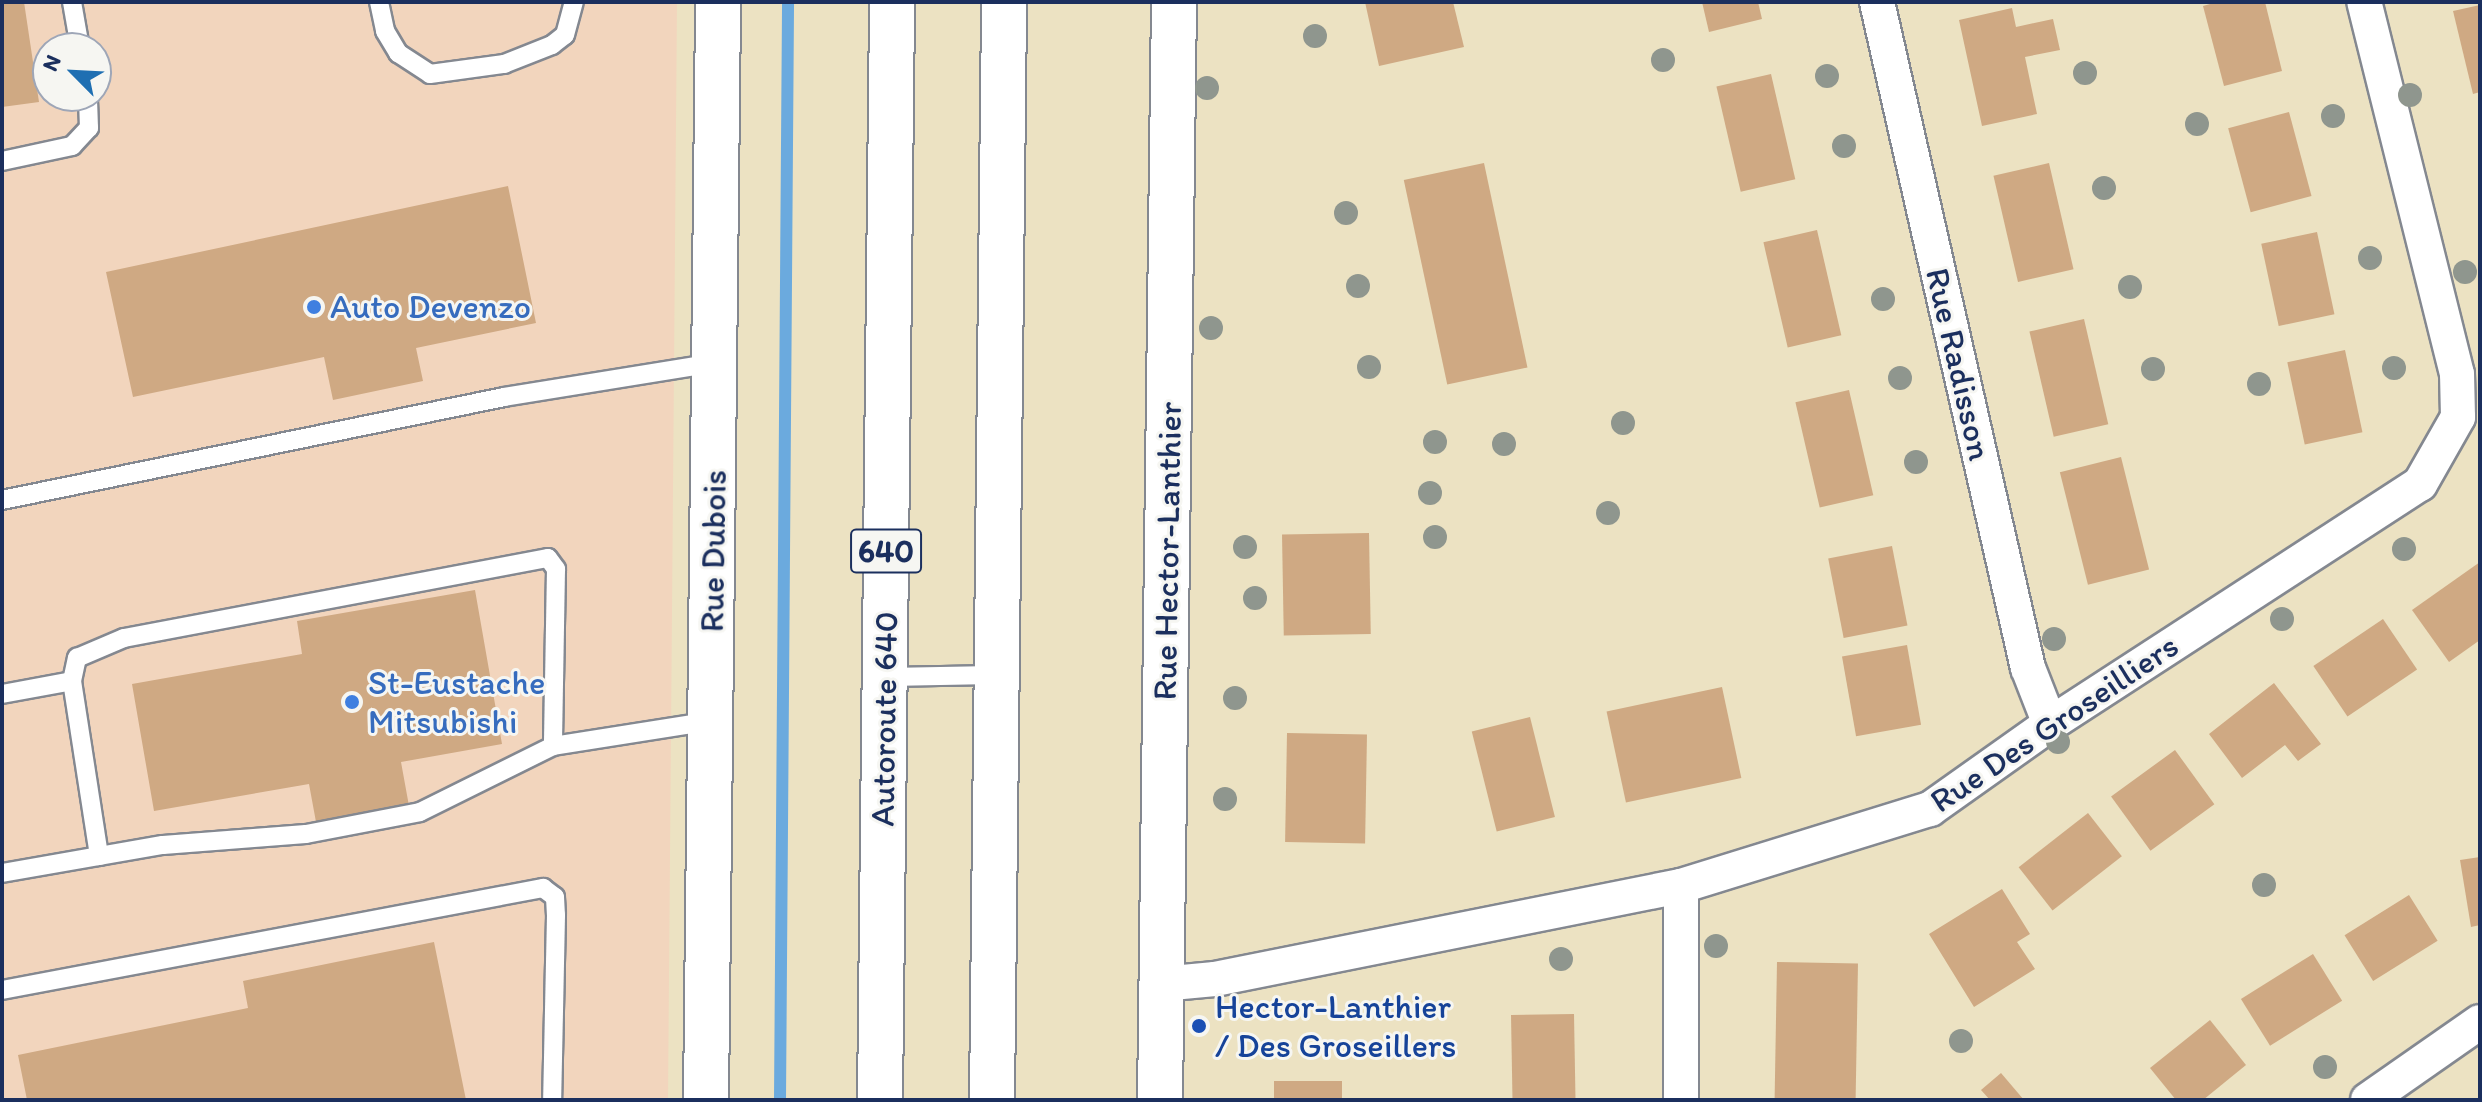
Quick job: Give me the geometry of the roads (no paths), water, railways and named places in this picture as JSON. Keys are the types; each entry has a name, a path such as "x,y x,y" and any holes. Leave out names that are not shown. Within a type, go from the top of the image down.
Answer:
{"main road":[{"name":"Rue Dubois","path":"706,1100 718,2"},
{"name":"Autoroute 640","path":"880,1100 892,2"},
{"path":"992,1100 1004,2"},
{"name":"Rue Hector-Lanthier","path":"1160,1100 1174,2"}],"street":[{"name":"Rue Radisson","path":"1877,2 2028,668 2050,724"},
{"name":"Rue Des Groseilliers","path":"1161,984 1215,979 1681,886 1930,809 2050,724 2420,484 2458,417 2457,374 2364,2"},
{"path":"1681,886 1681,1100"},
{"path":"2368,1100 2480,1022"}],"lane":[{"path":"72,2 77,32"},
{"path":"379,2 385,31 398,53 414,67 439,74 504,64 552,45 565,35 574,2"},
{"path":"2,161 72,146 89,128 88,112"},
{"path":"2,500 504,397 715,363"},
{"path":"99,856 72,681 77,658 124,638 548,558 556,569 553,746"},
{"path":"884,677 997,675"},
{"path":"2,694 72,681"},
{"path":"2,873 201,841 306,834 420,812 553,746 711,721"},
{"path":"2,990 543,888 555,897 556,915 552,1100"}],"waterway":[{"path":"780,1100 788,2"}],"place":[{"name":"Auto Devenzo","path":"314,307"},
{"name":"St-Eustache Mitsubishi","path":"352,702"},
{"name":"Hector-Lanthier / Des Groseillers","path":"1199,1026"}]}
